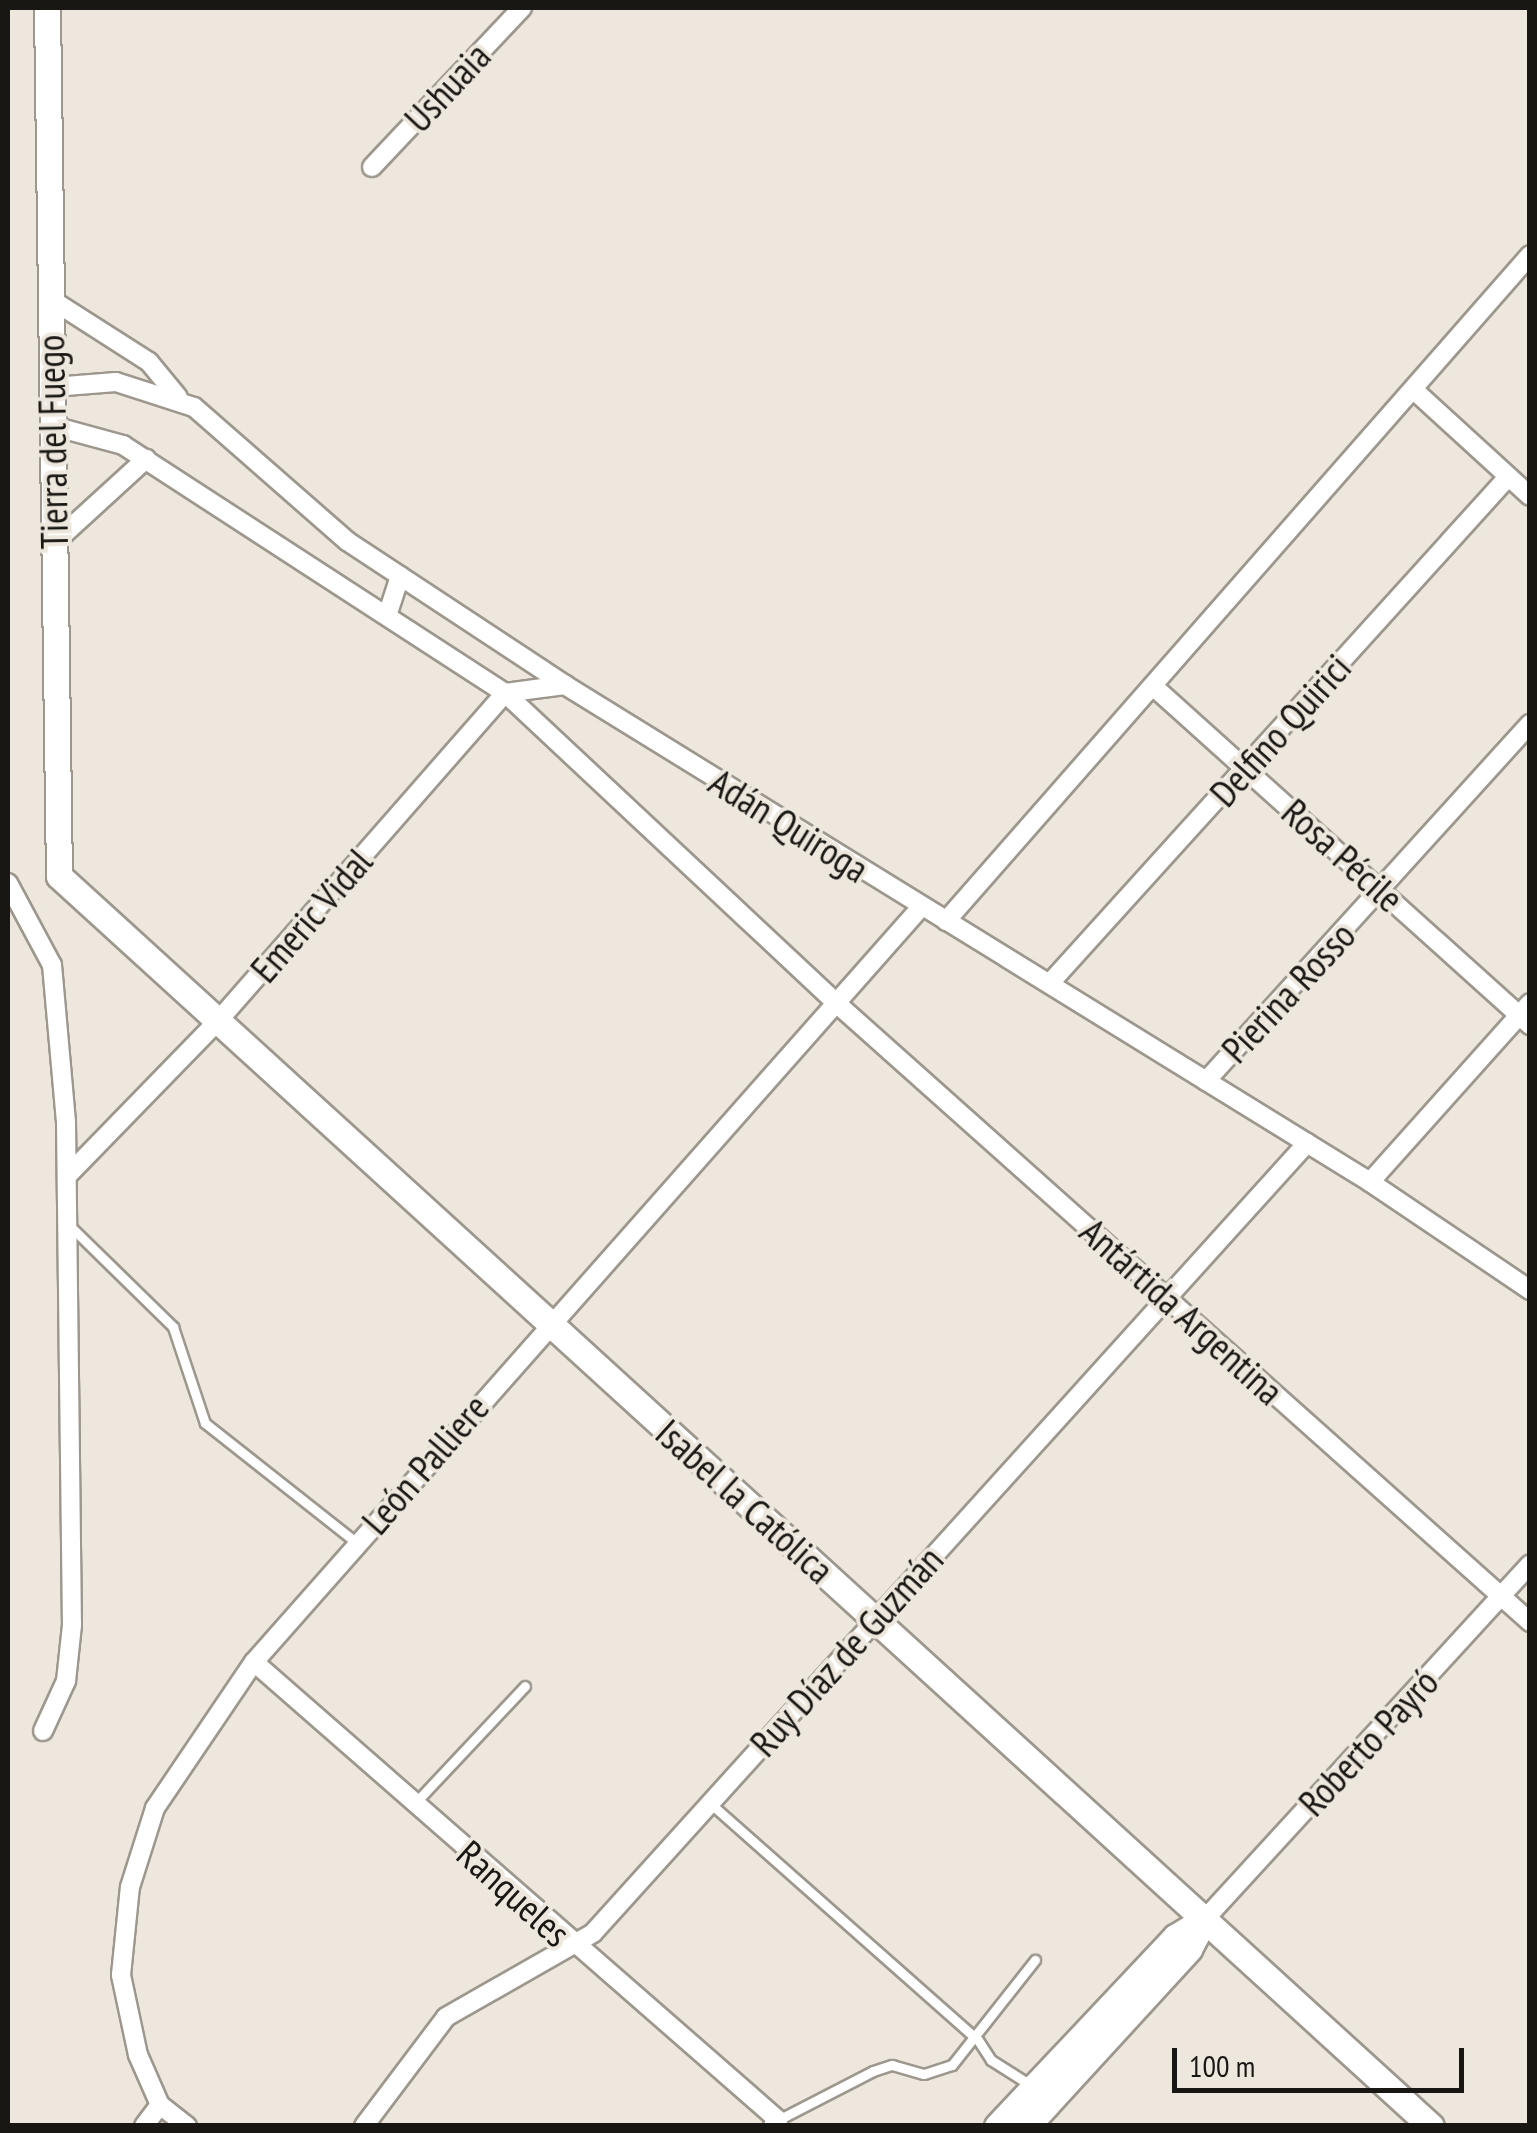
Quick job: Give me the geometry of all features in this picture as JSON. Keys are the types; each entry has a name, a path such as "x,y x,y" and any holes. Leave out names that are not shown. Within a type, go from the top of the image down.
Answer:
{"main road":[{"name":"Tierra del Fuego","path":"47,8 59,876"},
{"name":"Isabel la Católica","path":"59,876 1430,2126"},
{"name":"Roberto Payró","path":"997,2126 1176,1938 1205,1919"},
{"name":"Roberto Payró","path":"1027,2126 1190,1950 1205,1919"}],"street":[{"name":"Ushuaia","path":"372,167 522,8"},
{"path":"946,921 1416,392 1530,255"},
{"path":"50,298 149,362 178,398"},
{"name":"Adán Quiroga","path":"53,387 116,382 178,398 400,576 565,685 1370,1182 1527,1284"},
{"path":"1416,392 1530,496"},
{"path":"53,426 98,433 146,459 506,693 834,1001"},
{"path":"54,543 146,459"},
{"name":"Delfino Quirici","path":"1050,983 1508,476"},
{"path":"388,613 400,576"},
{"path":"506,693 565,685"},
{"name":"Rosa Pécile","path":"1154,687 1526,1014"},
{"name":"Emeric Vidal","path":"68,1175 218,1021 506,693"},
{"name":"Pierina Rosso","path":"1206,1081 1530,724"},
{"path":"8,883 52,966 68,1175 70,1657 43,1731"},
{"name":"León Palliere","path":"160,2105 138,2055 121,1976 130,1888 155,1808 254,1662 548,1322 922,907"},
{"name":"Antártida Argentina","path":"834,1001 1530,1622"},
{"path":"1370,1182 1526,1014"},
{"name":"Ruy Díaz de Guzmán","path":"364,2126 446,2017 520,1969 576,1948 1307,1144"},
{"name":"Roberto Payró","path":"1205,1919 1530,1564"},
{"name":"Ranqueles","path":"254,1662 776,2123"},
{"path":"144,2126 160,2105 188,2126"}],"lane":[{"path":"69,1224 173,1327 205,1423 356,1543"},
{"path":"414,1804 525,1686"},
{"path":"708,1802 978,2040 990,2060 1034,2087"},
{"path":"776,2123 873,2071 892,2065 924,2074 952,2065 978,2040 1034,1960"}]}
